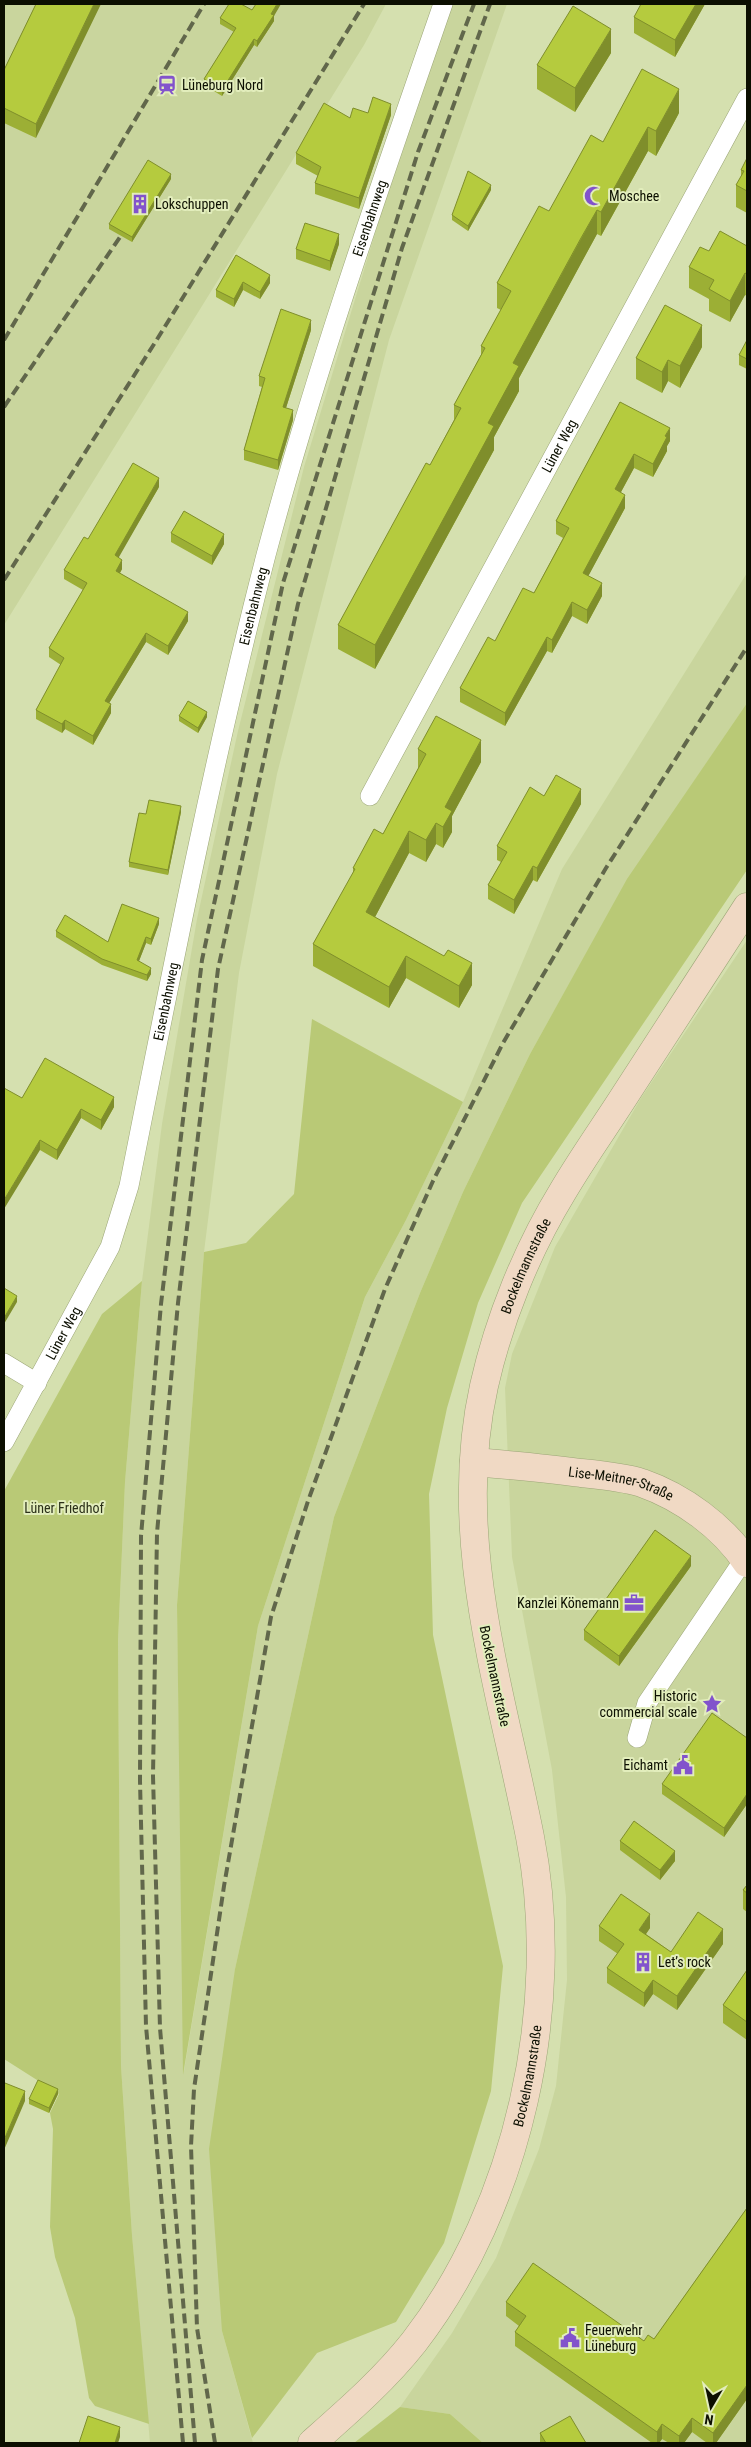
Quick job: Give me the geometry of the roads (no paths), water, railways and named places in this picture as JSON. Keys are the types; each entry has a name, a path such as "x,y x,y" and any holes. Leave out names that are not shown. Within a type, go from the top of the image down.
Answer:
{"main road":[{"name":"Bockelmannstraße","path":"312,2443 367,2394 414,2342 445,2295 471,2249 501,2180 526,2092 540,2001 539,1917 531,1842 486,1636 473,1534 474,1462 483,1388 504,1317 532,1248 562,1193 747,908"},
{"name":"Lise-Meitner-Straße","path":"474,1462 600,1475 641,1483 669,1495 699,1514 727,1538 746,1559"}],"street":[{"name":"Eisenbahnweg","path":"118,1224 129,1186 217,757 266,555 332,331 442,4"},
{"name":"Lüner Weg","path":"370,796 747,98"},
{"name":"Lüner Weg","path":"4,1442 110,1247 118,1224"},
{"path":"4,1363 37,1383"},
{"name":"Lise-Meitner-Straße","path":"637,1738 647,1703 746,1559"}],"railway":[{"path":"4,340 204,4"},
{"path":"4,580 156,341 364,4"},
{"path":"183,2443 146,2026 140,1781 141,1536 161,1304 202,960 283,583 418,152 474,4"},
{"path":"195,2443 160,2028 153,1776 157,1533 178,1303 218,969 298,604 402,248 490,4"},
{"path":"4,407 129,224"},
{"path":"215,2443 197,2328 191,2146 194,2089 224,1886 271,1617 308,1501 385,1289 433,1181 503,1043 606,868 747,647"}],"place":[{"name":"Lüneburg Nord","path":"167,85"},
{"name":"Moschee","path":"594,196"},
{"name":"Lokschuppen","path":"140,204"},
{"name":"Kanzlei Könemann","path":"634,1603"},
{"name":"Historic commercial scale","path":"712,1704"},
{"name":"Eichamt","path":"683,1765"},
{"name":"Let’s rock","path":"643,1962"},
{"name":"Feuerwehr Lüneburg","path":"570,2338"}],"park label":[{"name":"Lüner Friedhof","path":"64,1508"}]}
